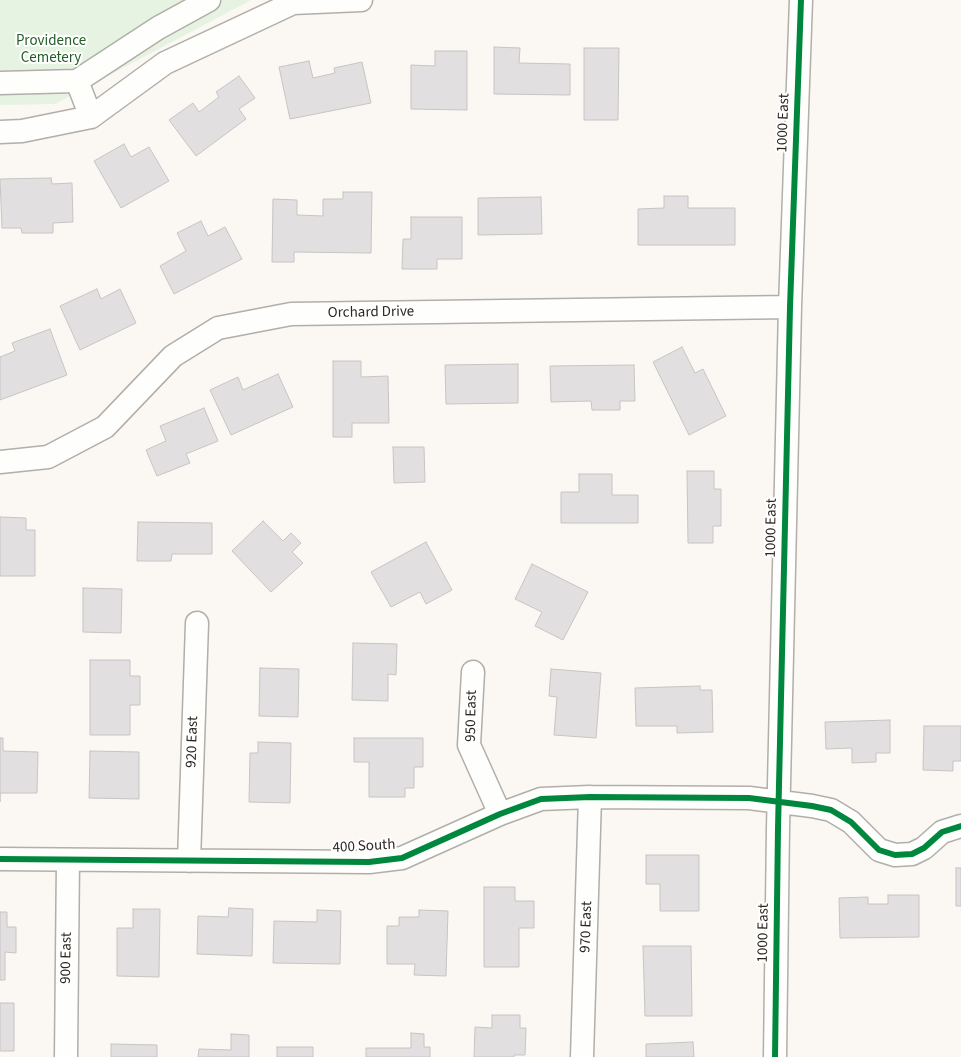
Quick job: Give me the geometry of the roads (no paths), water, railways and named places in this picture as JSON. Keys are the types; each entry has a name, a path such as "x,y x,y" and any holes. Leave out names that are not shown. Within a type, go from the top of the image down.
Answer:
{"street":[{"path":"0,82 76,81 158,28 209,0"},
{"path":"0,132 22,131 91,118 165,63 294,2 361,0"},
{"name":"1000 East","path":"775,1057 778,801 790,308 801,0"},
{"path":"76,81 91,118"},
{"name":"Orchard Drive","path":"0,462 48,457 105,427 173,356 218,328 291,314 790,308"},
{"name":"920 East","path":"189,860 197,623"},
{"name":"950 East","path":"472,672 469,745 500,814"},
{"name":"970 East","path":"582,1057 590,798"},
{"name":"400 South","path":"0,859 370,862 402,858 500,814 542,799 750,798 812,806 831,810 851,822 879,850 895,855 912,854 924,848 942,832 961,826"},
{"name":"900 East","path":"66,1057 68,860"}],"park label":[{"name":"Providence Cemetery","path":"51,50"}]}
